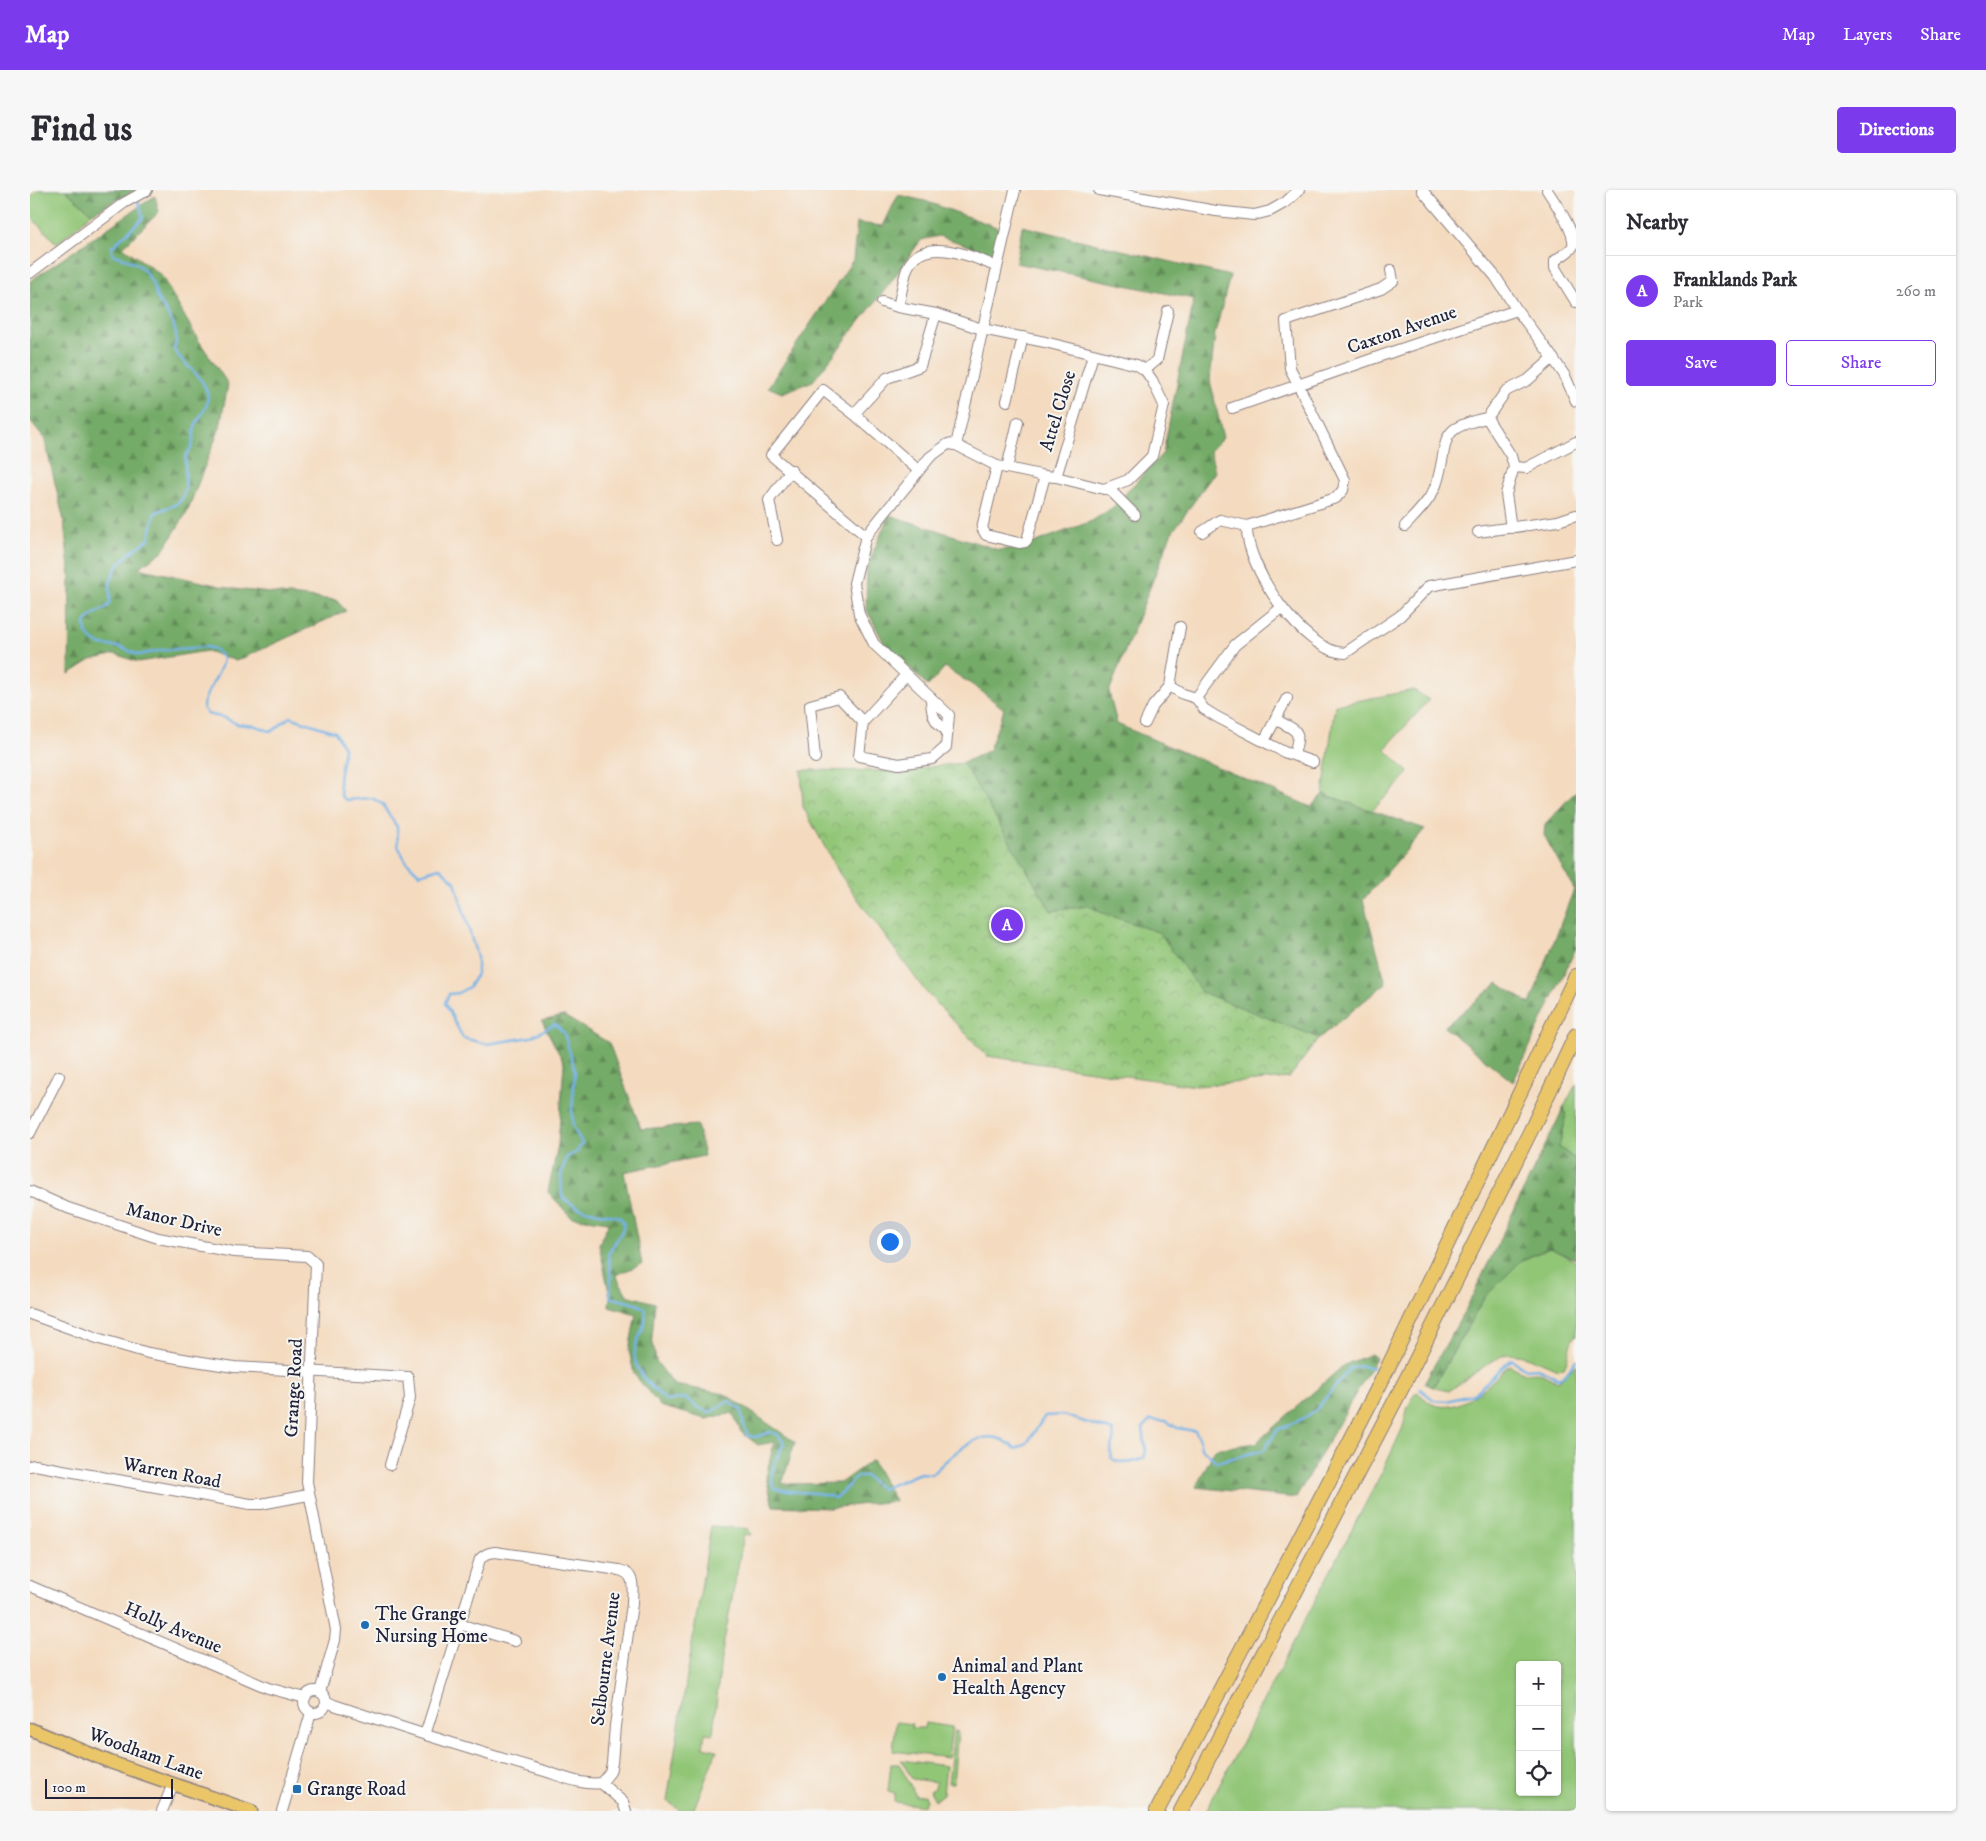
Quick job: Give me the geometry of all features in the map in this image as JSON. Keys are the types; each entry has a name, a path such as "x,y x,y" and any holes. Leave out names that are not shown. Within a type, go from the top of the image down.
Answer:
{"highway":[{"path":"1157,1811 1380,1384 1576,976"},
{"path":"1181,1811 1399,1395 1533,1126 1576,1034"}],"main road":[{"name":"Woodham Lane","path":"30,1729 110,1762 251,1811"}],"street":[{"path":"956,444 1016,190"},
{"path":"1099,190 1216,211 1254,215 1270,211 1286,202 1299,190"},
{"path":"1422,190 1495,276 1517,310 1554,358 1565,376 1576,401"},
{"path":"1547,190 1570,225 1574,238 1575,244 1556,262 1555,268 1576,302"},
{"path":"30,272 124,203 145,191"},
{"path":"898,307 908,268 917,256 929,250 947,250 977,258 997,266"},
{"path":"1202,532 1220,520 1247,526 1336,498 1343,490 1345,480 1290,368 1286,321 1380,289 1393,281 1390,270"},
{"path":"882,302 936,314 982,329 1137,365 1145,370 1164,405 1152,456 1128,480 1104,489 1056,477 1002,467 956,444 948,444 930,456 866,536 854,583 859,614 874,644 948,715 946,747 932,759 899,764 859,756 863,722 906,675"},
{"name":"Caxton Avenue","path":"1232,408 1517,310"},
{"path":"1145,370 1157,360 1168,311"},
{"path":"854,414 887,378 920,366 936,314"},
{"path":"1007,401 1023,337"},
{"name":"Attel Close","path":"1056,477 1093,355"},
{"path":"1405,526 1425,504 1438,480 1446,439 1452,431 1465,423 1487,418 1506,391 1528,380 1554,358"},
{"path":"866,536 771,454 823,390 854,414 918,470"},
{"path":"1487,418 1512,456 1514,467 1506,494 1511,528"},
{"path":"1018,422 982,528 986,536 1019,543 1025,542 1029,537 1045,476"},
{"path":"1514,467 1526,468 1576,442"},
{"path":"777,540 769,500 791,470"},
{"path":"1108,488 1136,515"},
{"path":"1478,532 1558,521 1576,515"},
{"path":"1247,526 1247,535 1254,557 1267,588 1281,608 1315,639 1337,653 1345,653 1400,616 1429,586 1576,560"},
{"path":"1196,698 1235,645 1281,608"},
{"path":"1145,723 1153,706 1170,686 1180,627"},
{"path":"1170,686 1183,694 1196,698 1204,710 1284,752 1313,762"},
{"path":"815,758 810,705 839,697 863,722"},
{"path":"1264,741 1287,698"},
{"path":"1275,719 1297,732 1299,736 1294,754"},
{"path":"30,1133 59,1076"},
{"name":"Manor Drive","path":"30,1191 68,1208 158,1238 234,1252 307,1256 313,1261"},
{"name":"Grange Road","path":"313,1261 317,1271 307,1470 308,1494 336,1630 320,1692"},
{"path":"30,1314 92,1336 148,1352 234,1367 408,1376 410,1398 390,1466"},
{"name":"Warren Road","path":"30,1466 35,1465 250,1504 261,1504 308,1494"},
{"name":"Selbourne Avenue","path":"425,1735 480,1559 488,1552 627,1572 630,1575 632,1585 632,1604 615,1726 612,1763 610,1772 600,1783"},
{"name":"Holly Avenue","path":"30,1586 268,1688 305,1698"},
{"path":"460,1624 515,1641"},
{"path":"311,1713 306,1708 305,1698 309,1692 320,1692 326,1701 334,1705 425,1735 584,1782 600,1783 623,1802 626,1811"},
{"path":"311,1713 322,1711 326,1701"},
{"path":"282,1811 311,1713"},
{"path":"162,1811 174,1784"}],"green space":[{"path":"38,190 65,190 92,213 57,244 30,216 30,197"},
{"path":"65,190 136,190 92,213"},
{"path":"898,195 925,201 999,228 994,254 939,236 921,240 888,286 813,381 782,393 768,387 853,260 857,223 883,226"},
{"path":"155,196 159,212 123,247 161,275 197,338 228,384 220,427 187,512 163,551 138,568 234,589 336,600 346,611 236,661 207,651 138,662 115,654 91,660 69,674 70,579 64,521 44,437 30,421 30,281"},
{"path":"1022,226 1230,276 1215,333 1210,380 1223,438 1210,451 1215,472 1171,534 1109,692 1117,724 1311,807 1323,794 1425,829 1363,900 1386,983 1319,1038 1201,992 1160,933 1102,913 1089,906 1051,911 963,763 989,750 1004,709 945,667 928,686 885,645 866,608 867,567 889,515 999,550 1023,547 1092,521 1112,508 1163,453 1194,299 1016,263"},
{"path":"1414,690 1429,700 1385,749 1409,773 1372,811 1323,794 1335,705"},
{"path":"963,763 1051,911 1089,906 1102,913 1160,933 1201,992 1319,1038 1289,1078 1196,1086 987,1056 925,991 839,873 803,807 801,770 894,771"},
{"path":"1576,791 1576,948 1513,1082 1444,1027 1498,983 1530,1004 1574,889 1544,835 1545,824"},
{"path":"564,1016 609,1043 641,1129 697,1125 704,1156 624,1172 642,1264 616,1275 627,1295 655,1303 652,1337 656,1361 674,1385 725,1394 795,1442 782,1484 840,1483 872,1460 895,1501 829,1508 773,1506 766,1477 774,1442 758,1445 741,1432 733,1413 706,1419 660,1406 634,1374 629,1350 636,1314 609,1306 610,1297 599,1244 609,1222 571,1217 548,1192 558,1145 564,1063 542,1021"},
{"path":"1576,1084 1576,1160 1559,1147 1566,1118 1564,1107"},
{"path":"1564,1107 1566,1118 1559,1147 1576,1160 1576,1259 1549,1248 1522,1260 1484,1298 1433,1387 1424,1383 1466,1309"},
{"path":"1552,1247 1576,1262 1576,1335 1573,1338 1564,1367 1557,1369 1527,1357 1509,1354 1488,1364 1449,1391 1433,1387 1484,1298 1522,1260"},
{"path":"1371,1354 1376,1358 1296,1498 1196,1487 1215,1449 1256,1443 1344,1365"},
{"path":"1509,1365 1525,1373 1537,1372 1558,1381 1576,1365 1576,1811 1206,1811 1385,1466 1403,1427 1408,1406 1417,1392 1432,1404 1443,1406 1454,1405 1464,1401 1484,1388"},
{"path":"711,1526 749,1529 751,1535 744,1534 721,1658 713,1734 705,1733 703,1747 717,1750 693,1811 681,1811 667,1801"},
{"path":"896,1722 912,1724 911,1728 924,1728 925,1723 952,1727 948,1758 893,1751"},
{"path":"954,1731 958,1732 953,1783 948,1783"},
{"path":"901,1760 946,1766 943,1794 935,1800 930,1791 935,1788 936,1782 912,1779"},
{"path":"891,1764 899,1764 916,1796 924,1795 926,1799 924,1806 894,1802 895,1793 888,1791"}],"waterway":[{"path":"136,199 143,218 112,247 112,254 139,265 149,277 156,296 172,321 176,335 174,349 200,379 208,397 204,411 195,427 192,446 186,456 186,483 182,499 177,504 155,513 149,539 119,564 110,585 109,605 88,619 85,623 86,633 93,641 101,645 120,647 139,655 162,650 207,647 215,649 223,658 204,702 203,707 207,714 225,718 237,724 256,726 269,731 274,730 290,717 335,732 344,748 339,779 341,796 346,800 372,798 382,804 397,827 398,846 406,861 419,874 440,868 455,882 477,957 477,974 469,987 458,993 449,994 445,1003 463,1038 487,1044 531,1037 555,1024 564,1033 575,1071 572,1111 573,1127 582,1143 577,1152 567,1157 561,1174 562,1196 582,1209 620,1217 624,1224 622,1231 608,1254 611,1278 610,1297 645,1308 644,1325 635,1350 636,1365 656,1391 667,1401 685,1398 709,1413 729,1401 741,1410 748,1436 756,1437 770,1432 778,1435 784,1443 776,1459 773,1471 772,1483 774,1488 828,1495 835,1498 858,1476 865,1476 882,1489 920,1473 932,1474 964,1446 983,1438 993,1437 1003,1440 1016,1449 1027,1443 1045,1416 1063,1415 1113,1431 1112,1459 1124,1463 1144,1458 1146,1451 1143,1428 1151,1420 1166,1421 1177,1428 1195,1431 1201,1448 1217,1462 1264,1450 1277,1430 1302,1419 1316,1410 1350,1368 1362,1366 1373,1368"},
{"path":"1420,1389 1434,1400 1447,1401 1474,1394 1511,1359 1526,1369 1537,1368 1559,1378 1567,1373 1576,1360"}],"place":[{"name":"Franklands Park","path":"1007,925"},
{"name":"The Grange Nursing Home","path":"365,1625"},
{"name":"Animal and Plant Health Agency","path":"942,1677"},
{"name":"Grange Road","path":"297,1789"}]}
